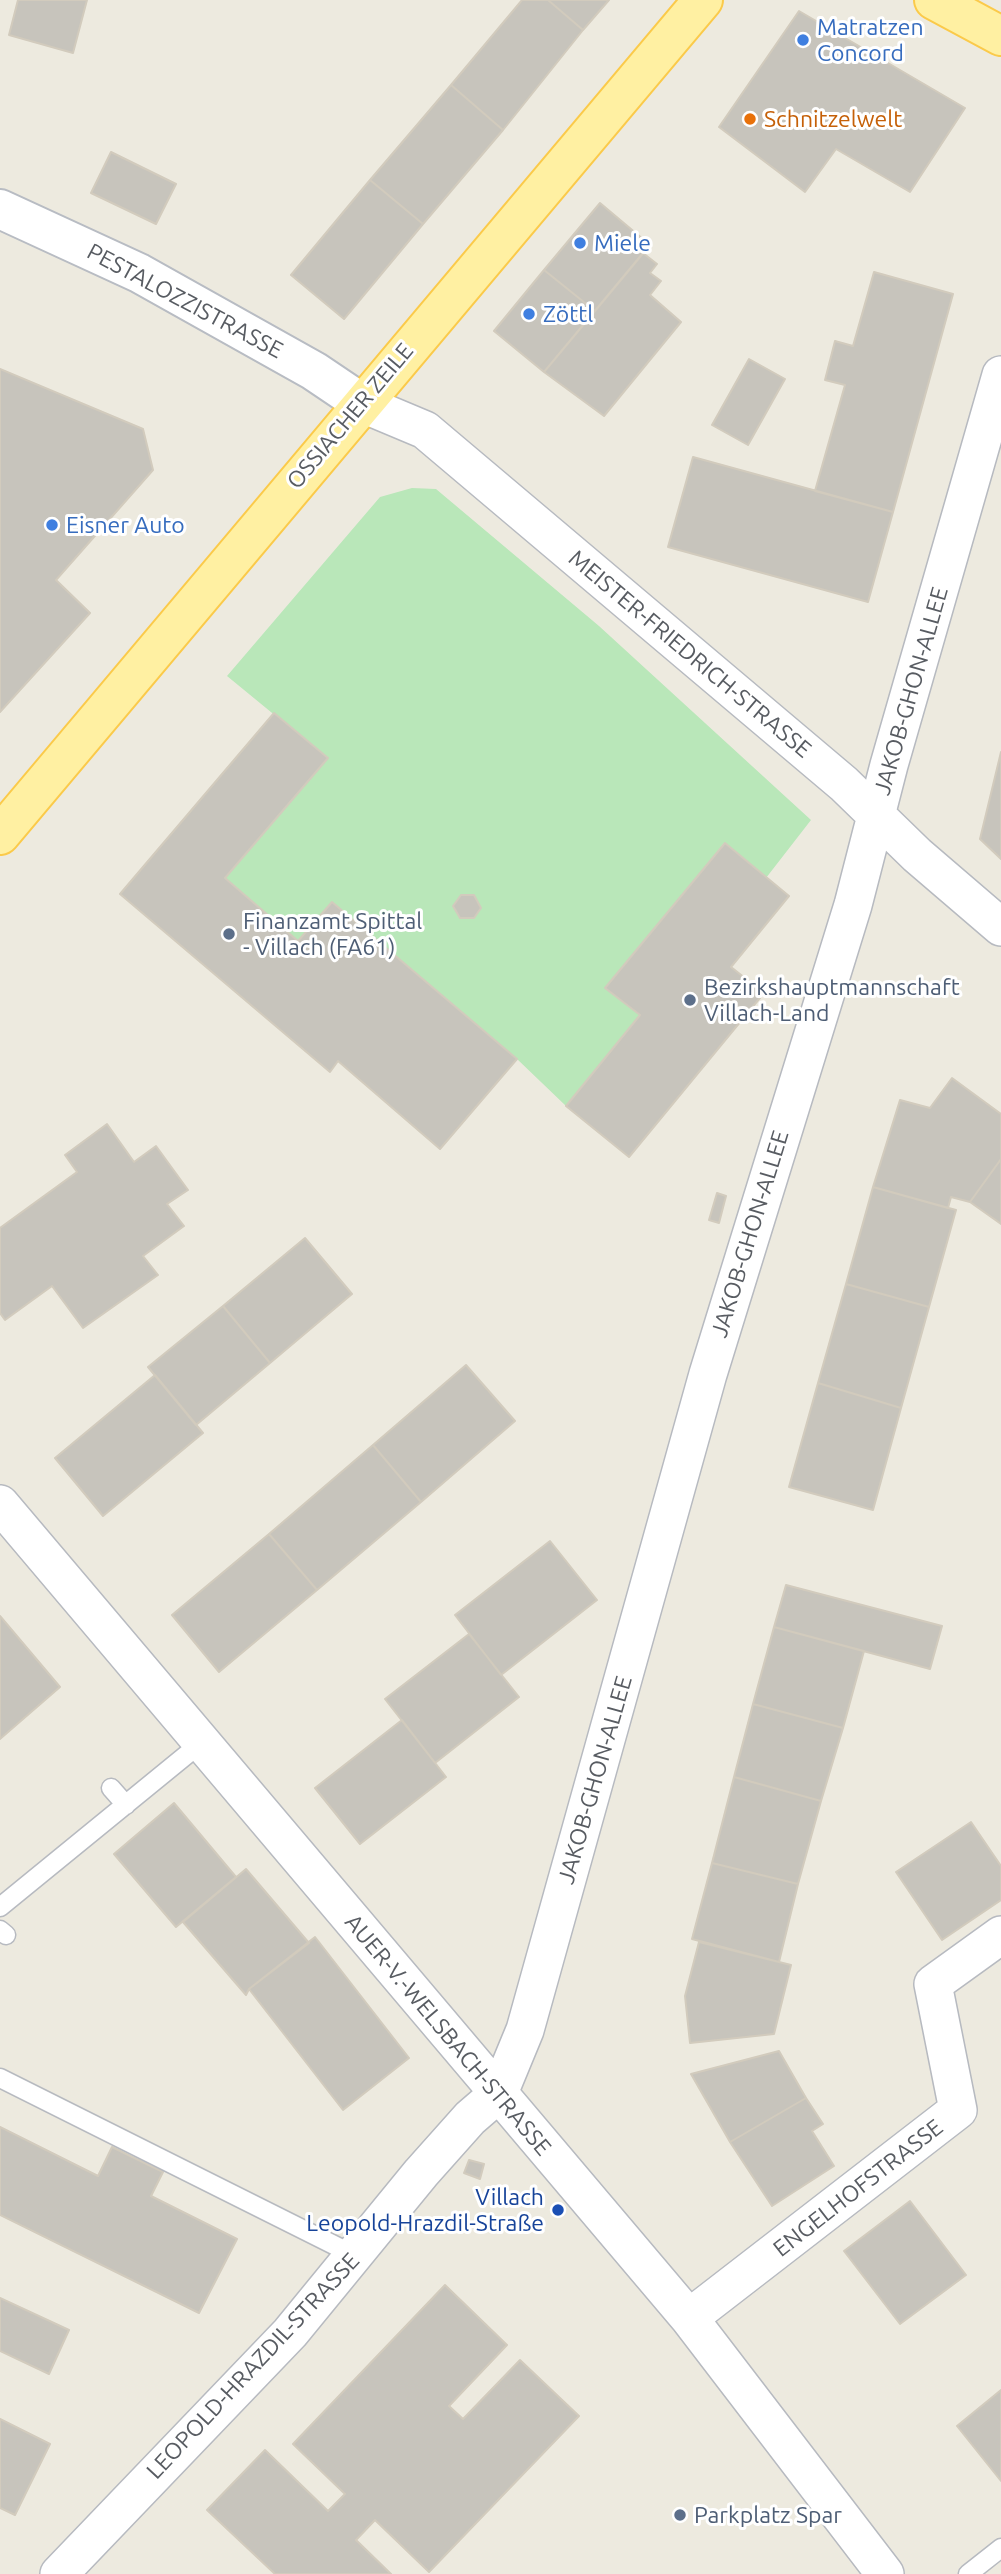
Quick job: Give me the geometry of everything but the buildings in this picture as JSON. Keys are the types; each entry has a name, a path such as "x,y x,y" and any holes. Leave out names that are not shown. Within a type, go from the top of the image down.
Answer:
{"main road":[{"name":"OSSIACHER ZEILE","path":"0,835 363,404 407,348 703,0"},
{"path":"934,0 1001,36"},
{"name":"PESTALOZZISTRASSE","path":"0,209 139,273 314,371 363,404"}],"street":[{"name":"JAKOB-GHON-ALLEE","path":"499,2094 525,2030 708,1374 853,905 1001,375"},
{"name":"MEISTER-FRIEDRICH-STRASSE","path":"363,404 425,430 877,815 917,855 1001,927"},
{"name":"AUER-V.-WELSBACH-STRASSE","path":"0,1504 688,2318 885,2574"},
{"name":"ENGELHOFSTRASSE","path":"688,2318 958,2110 933,1984 1001,1935"},
{"name":"LEOPOLD-HRAZDIL-STRASSE","path":"59,2574 290,2333 356,2256 421,2173 470,2118 499,2094"}],"lane":[{"path":"0,1907 201,1743"},
{"path":"111,1788 126,1805"},
{"path":"0,2078 356,2256"},
{"path":"968,2574 1001,2548"}],"green space":[{"path":"412,488 436,489 599,626 811,820 766,878 724,843 606,988 640,1015 566,1106 517,1059 332,902 298,941 225,878 327,758 227,676 380,497"}],"place":[{"name":"Matratzen Concord","path":"803,40"},
{"name":"Schnitzelwelt","path":"750,119"},
{"name":"Miele","path":"580,243"},
{"name":"Zöttl","path":"529,314"},
{"name":"Eisner Auto","path":"52,525"},
{"name":"Finanzamt Spittal - Villach (FA61)","path":"229,934"},
{"name":"Bezirkshauptmannschaft Villach-Land","path":"690,1000"},
{"name":"Villach Leopold-Hrazdil-Straße","path":"558,2210"},
{"name":"Parkplatz Spar","path":"680,2515"}]}
